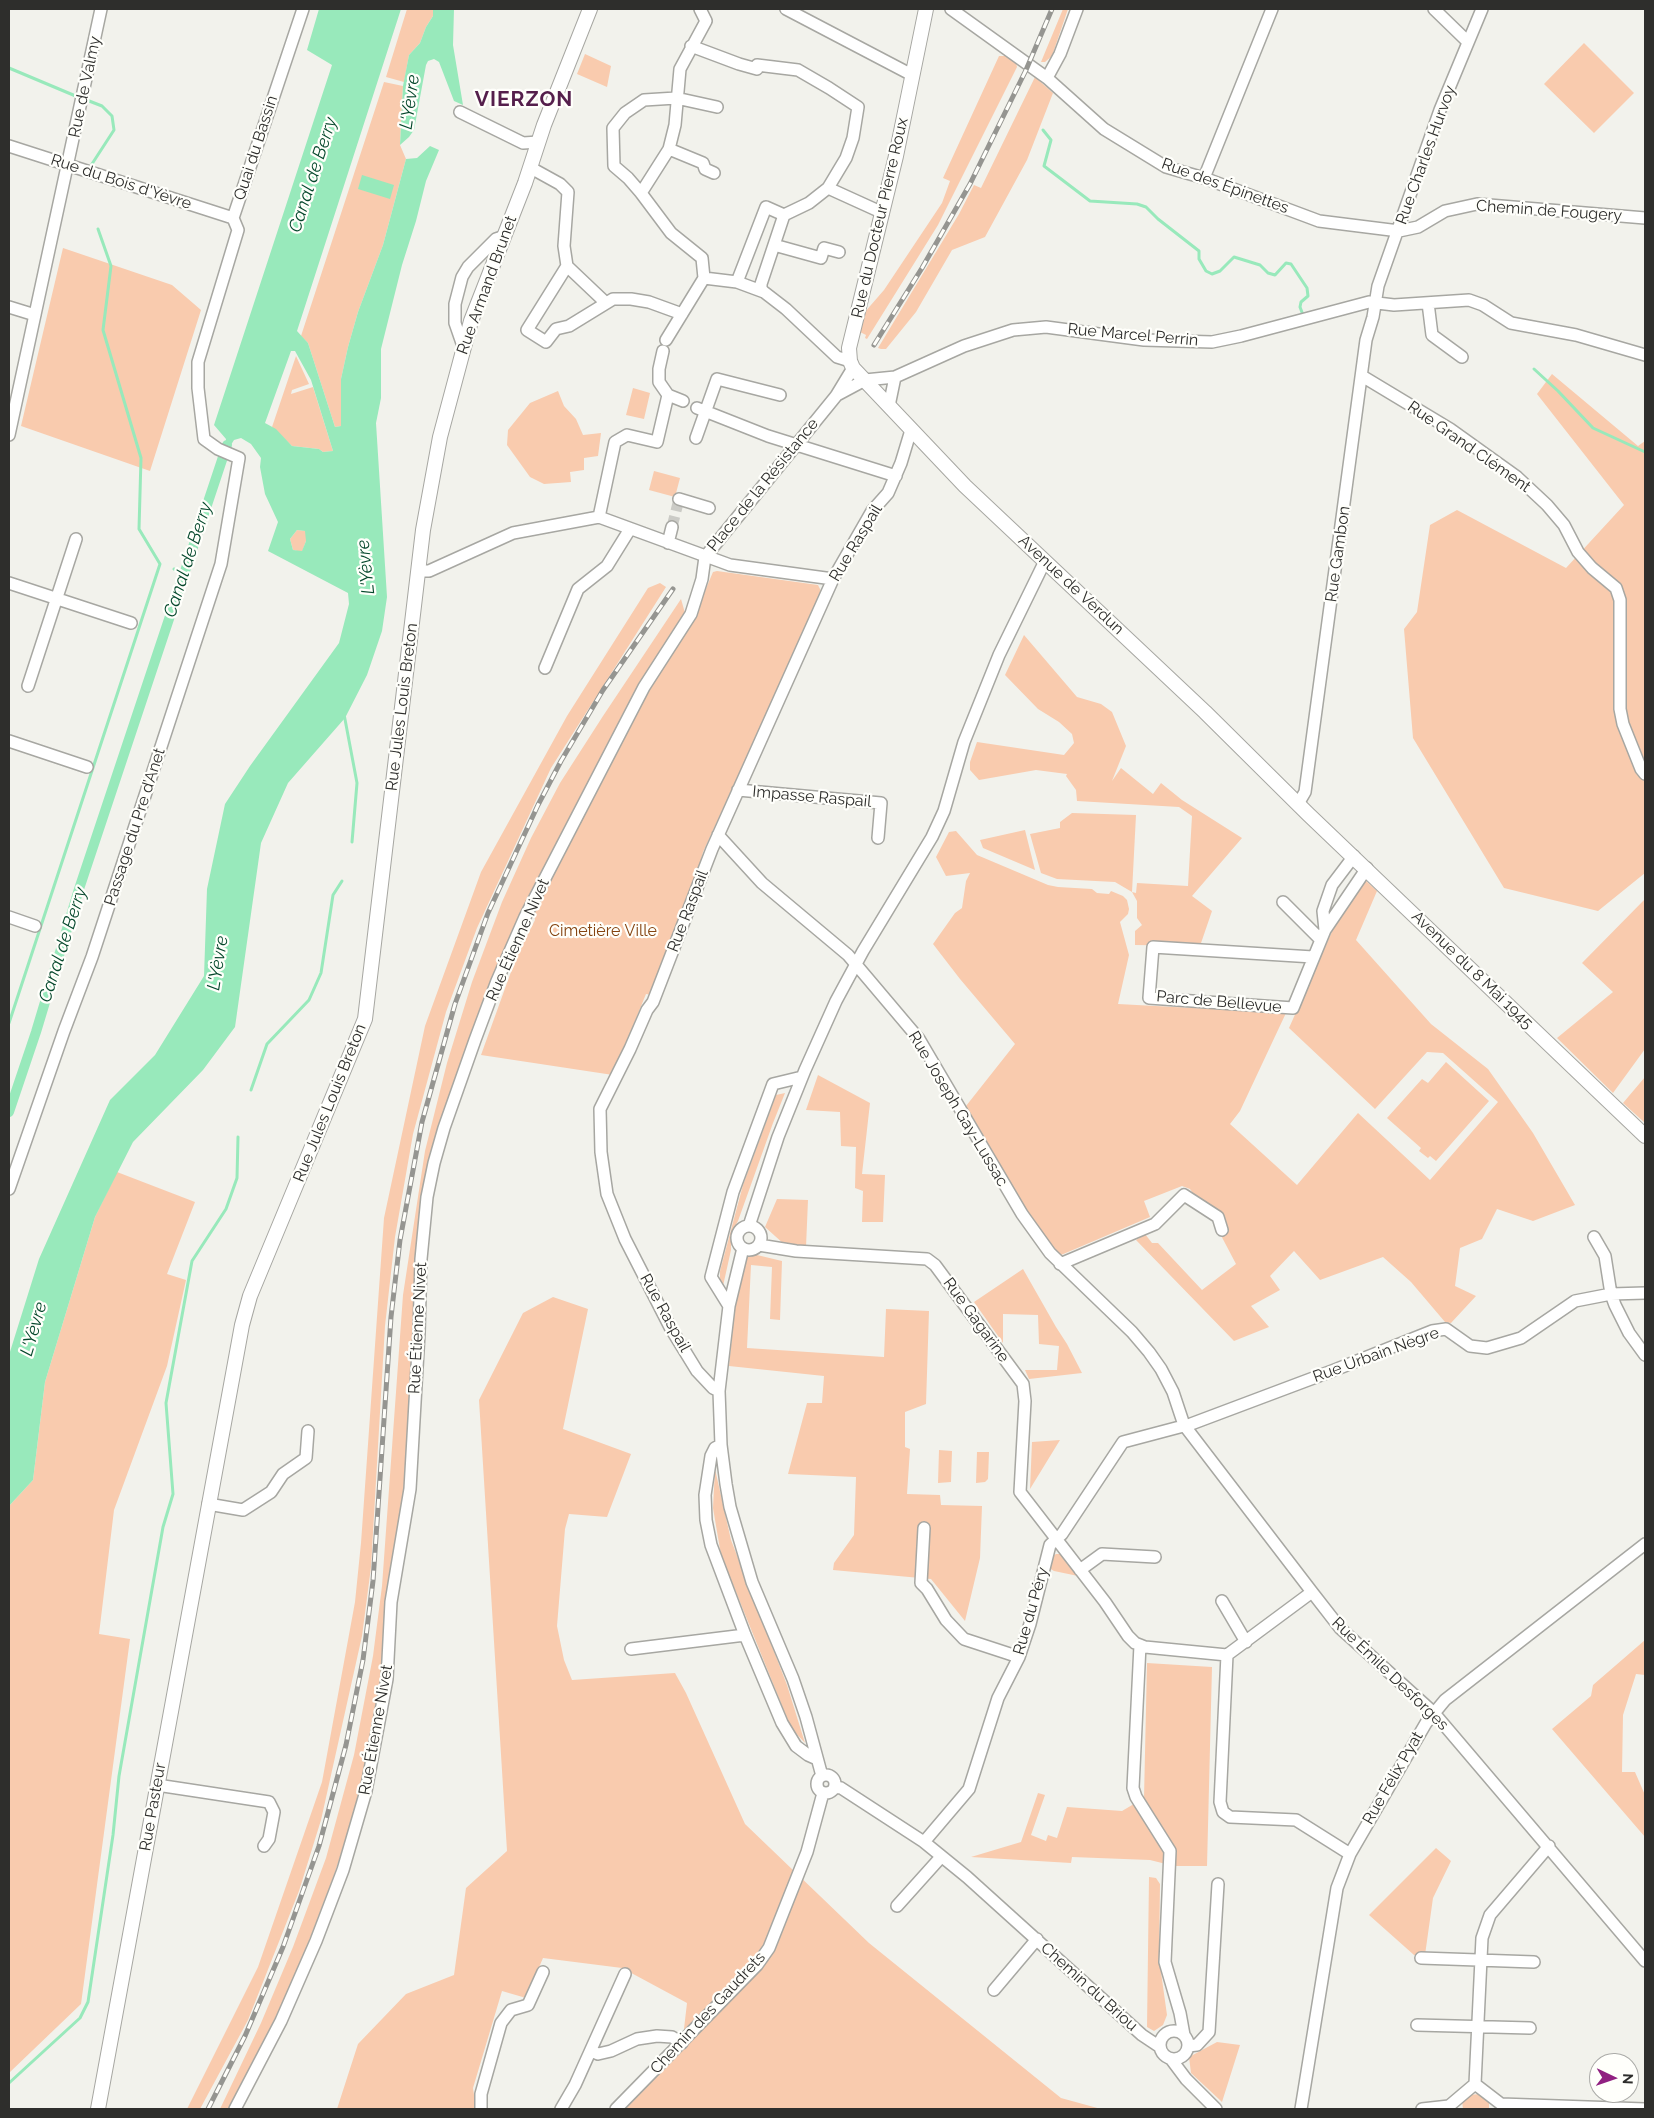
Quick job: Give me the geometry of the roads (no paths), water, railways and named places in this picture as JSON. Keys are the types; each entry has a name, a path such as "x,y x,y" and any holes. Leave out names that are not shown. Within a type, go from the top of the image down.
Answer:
{"main road":[{"name":"Rue Armand Brunet","path":"418,571 425,514 437,452 463,346 590,9"},
{"name":"Rue du Docteur Pierre Roux","path":"851,365 849,348 896,156 926,9"},
{"name":"Avenue de Verdun","path":"851,365 965,486 1206,712 1298,804"},
{"name":"Rue Jules Louis Breton","path":"208,1504 240,1337 250,1296 365,1019 418,571"},
{"name":"Avenue du 8 Mai 1945","path":"1298,804 1645,1136"},
{"name":"Rue Pasteur","path":"98,2109 208,1504"}],"street":[{"name":"Rue de Valmy","path":"9,434 101,9"},
{"name":"Quai du Bassin","path":"235,456 218,449 204,439 198,388 220,313 221,288 238,230 233,218 303,9"},
{"path":"641,192 668,149 675,125 680,69 706,21 700,9"},
{"path":"786,9 912,75"},
{"name":"Rue des Épinettes","path":"951,9 1047,78 1104,129 1166,167 1204,178 1319,221 1398,231"},
{"path":"1047,78 1060,54 1077,9"},
{"path":"1204,178 1272,9"},
{"path":"1434,9 1468,42"},
{"name":"Rue Charles Hurvoy","path":"1375,302 1386,262 1440,110 1482,9"},
{"path":"691,46 739,64 798,70 858,107 853,138 846,158 828,188 811,201 784,215 761,287"},
{"path":"666,340 704,278 702,258 671,233 641,192 614,166 613,128 625,112 644,100 676,98 717,107"},
{"path":"460,112 523,142 539,142"},
{"name":"Rue du Bois d'Yèvre","path":"9,146 233,218"},
{"path":"668,149 703,163 705,169 714,173"},
{"path":"531,168 560,184 568,192 564,246 567,266 606,303"},
{"path":"828,188 883,213"},
{"name":"Chemin de Fougery","path":"1398,231 1418,227 1444,211 1477,204 1645,218"},
{"path":"738,279 766,207 784,215"},
{"path":"463,346 455,323 455,304 462,278 468,267 496,239 505,236"},
{"path":"774,245 821,258 824,248 839,252"},
{"path":"567,266 527,330 546,342 556,329 569,326 613,299 649,302 682,314"},
{"path":"704,278 738,279 761,287 837,357 851,365"},
{"name":"Rue Marcel Perrin","path":"864,380 895,377 964,346 1013,330 1046,327 1144,340 1212,342 1241,336 1363,302 1394,305 1469,300 1483,305 1510,323 1576,335 1645,355"},
{"name":"Rue Gambon","path":"1298,804 1305,792 1366,340 1375,302"},
{"path":"1428,303 1432,336 1462,357"},
{"path":"9,307 35,315"},
{"path":"662,351 659,382 668,395 683,401"},
{"name":"Place de la Résistance","path":"702,579 704,557 836,396 851,365"},
{"name":"Rue Grand Clément","path":"1362,376 1450,429 1517,477 1547,505 1564,525 1578,552 1592,568 1616,588 1620,600 1620,708 1623,724 1645,774"},
{"path":"889,406 895,377"},
{"path":"696,438 701,410 717,378 780,395"},
{"name":"Place de la Résistance","path":"836,396 864,380"},
{"path":"599,518 615,442 627,435 657,442 668,395"},
{"path":"701,410 768,436 896,476"},
{"name":"Rue Raspail","path":"719,1391 713,1388 697,1371 670,1326 625,1239 607,1194 600,1152 600,1109 630,1049 646,1010 653,1002 718,835 833,579 872,512 888,493 896,476 911,430"},
{"name":"Passage du Pre d’Anet","path":"9,1189 92,957 221,564 235,456"},
{"path":"679,499 709,508"},
{"path":"418,571 429,571 513,533 599,518 730,565 833,579"},
{"path":"668,543 672,527"},
{"path":"545,668 578,589 607,566 630,529"},
{"path":"28,686 76,539"},
{"path":"749,1226 778,1136 802,1077 856,964 932,838 944,811 964,742 999,655 1045,561"},
{"name":"Rue Étienne Nivet","path":"235,2109 281,2021 319,1932 343,1870 366,1791 384,1694 391,1602 410,1489 424,1217 434,1163 444,1128 497,981 525,917 644,687 691,614 702,579"},
{"path":"9,582 131,623"},
{"path":"9,741 87,767"},
{"name":"Impasse Raspail","path":"738,790 881,803 878,838"},
{"name":"Rue Joseph Gay-Lussac","path":"718,835 762,883 856,964 920,1039 1008,1194 1050,1253 1132,1332 1149,1352 1161,1369 1173,1392 1184,1425"},
{"name":"Parc de Bellevue","path":"1322,934 1323,911 1332,885 1354,856"},
{"name":"Parc de Bellevue","path":"1313,957 1153,947 1149,998 1293,1008 1313,957 1322,934 1367,868"},
{"path":"1282,902 1322,934"},
{"path":"9,917 35,926"},
{"path":"729,1306 711,1277 733,1192 773,1084 802,1077"},
{"path":"1060,1264 1154,1224 1184,1195 1218,1217 1222,1230"},
{"path":"749,1226 759,1232 761,1238 759,1245 750,1250 743,1248 739,1244 738,1237 743,1228 749,1226"},
{"path":"1594,1237 1605,1256 1611,1294 1629,1333 1645,1354"},
{"name":"Rue Gagarine","path":"759,1245 796,1252 927,1259 935,1265 1023,1384 1025,1401 1020,1492 1128,1636 1140,1645"},
{"path":"743,1248 729,1306 719,1391 721,1445 730,1507 752,1582 793,1679 806,1717 822,1776"},
{"name":"Rue Urbain Nègre","path":"1184,1425 1332,1371 1432,1331 1446,1329 1470,1346 1487,1348 1522,1338 1576,1301 1611,1294 1645,1293"},
{"name":"Rue du Péry","path":"924,1842 969,1790 998,1698 1019,1657 1050,1545 1056,1540 1123,1442 1184,1425"},
{"name":"Rue Émile Desforges","path":"1184,1425 1340,1628 1434,1713 1645,1960"},
{"path":"208,1504 244,1510 271,1492 283,1474 306,1458 308,1431"},
{"path":"721,1445 715,1448 711,1456 705,1495 706,1520 712,1545 745,1635 782,1723 796,1746 817,1759"},
{"path":"924,1528 921,1583 927,1589 946,1620 964,1639 1019,1657"},
{"name":"Rue Félix Pyat","path":"1301,2109 1337,1888 1350,1854 1426,1723 1445,1700 1645,1544"},
{"path":"1080,1570 1102,1554 1155,1557"},
{"path":"1175,2059 1187,2051 1180,2013 1165,1962 1170,1851 1136,1797 1133,1788 1140,1645 1227,1654 1246,1642 1312,1592"},
{"path":"1222,1601 1246,1642"},
{"path":"632,1649 745,1635"},
{"path":"1227,1654 1220,1802 1223,1812 1230,1818 1296,1820 1350,1854"},
{"path":"822,1776 831,1776 838,1787 832,1792 823,1793 818,1786 818,1780 822,1776"},
{"path":"157,1785 268,1802 274,1812 269,1840 264,1846"},
{"name":"Chemin du Briou","path":"838,1787 924,1842 967,1877 1142,2035 1164,2039"},
{"name":"Chemin des Gaudrets","path":"616,2109 757,1965 769,1948 807,1852 823,1793"},
{"path":"1422,2109 1449,2106 1475,2084 1482,1938 1490,1915 1549,1846"},
{"path":"898,1906 941,1857"},
{"path":"1164,2039 1175,2031 1186,2041 1197,2045 1209,2032 1218,1884"},
{"name":"Chemin du Briou","path":"994,1990 1036,1939"},
{"path":"1421,1958 1534,1962"},
{"path":"481,2109 481,2094 502,2023 511,2010 528,2005 543,1972"},
{"path":"561,2109 575,2086 625,1974"},
{"path":"1180,2013 1164,2039 1163,2055 1175,2059 1186,2079 1216,2109"},
{"path":"1417,2024 1530,2028"},
{"path":"591,2051 598,2054 604,2053 637,2039 658,2036 672,2036 682,2043"},
{"path":"1475,2084 1502,2104 1645,2109"}],"water":[{"name":"L'Yèvre","path":"319,9 401,9 297,331 308,343 335,427 341,426 341,379 348,347 358,312 383,245 406,159 417,158 430,146 439,150 426,181 381,349 381,398 376,423 387,597 382,631 367,675 345,718 288,783 261,843 235,1027 203,1070 133,1142 95,1217 45,1382 33,1480 9,1506 9,1355 39,1259 110,1100 155,1055 204,976 207,889 225,804 250,766 339,643 349,604 348,593 268,551 278,522 265,494 260,467 261,458 251,444 241,438 234,440 229,448 225,447 226,439 214,425 332,65 307,50","holes":["291,351 295,351 311,380 333,451 323,452 319,449 292,446 276,429 265,423","297,530 305,531 306,541 302,551 293,550 290,539"]},
{"name":"L'Yèvre","path":"433,9 454,9 453,45 463,105 454,101 439,62 434,59 428,61 414,130 400,145 403,86 409,55 420,43 426,27 433,16"},
{"path":"362,175 394,185 390,199 358,189"}],"waterway":[{"path":"9,68 78,97"},
{"path":"84,99 102,106 112,116 114,130 90,167"},
{"path":"1043,130 1051,140 1044,166 1090,201 1137,204 1146,207 1158,219 1199,251 1199,259 1206,271 1212,274 1220,271 1234,257 1260,265 1268,273 1275,275 1286,263 1291,264 1307,288 1308,296 1301,302 1300,307 1303,315"},
{"path":"9,1023 160,564 139,529 141,458 103,330 111,266 98,229"},
{"path":"1534,369 1593,428 1645,452"},
{"name":"Canal de Berry","path":"9,1112 36,1032 79,889 227,445"},
{"path":"174,569 184,573"},
{"path":"344,714 357,783 352,842"},
{"path":"251,1090 267,1044 309,1000 321,973 333,895 342,881"},
{"path":"9,2083 80,2018 88,2002 113,1835 119,1776 163,1527 173,1494 166,1403 192,1261 226,1209 237,1178 238,1137"}],"tunnel":[{"path":"672,527 679,499"}],"railway":[{"path":"874,345 922,268 970,184 1026,70 1052,9"},
{"path":"208,2109 245,2036 283,1947 319,1846 346,1745 363,1660 373,1581 391,1317 400,1240 422,1122 455,1004 488,913 538,805 561,761 603,690 673,589"}],"district":[{"name":"VIERZON","path":"524,100"}],"park label":[{"name":"Cimetière Ville","path":"603,931"}]}
